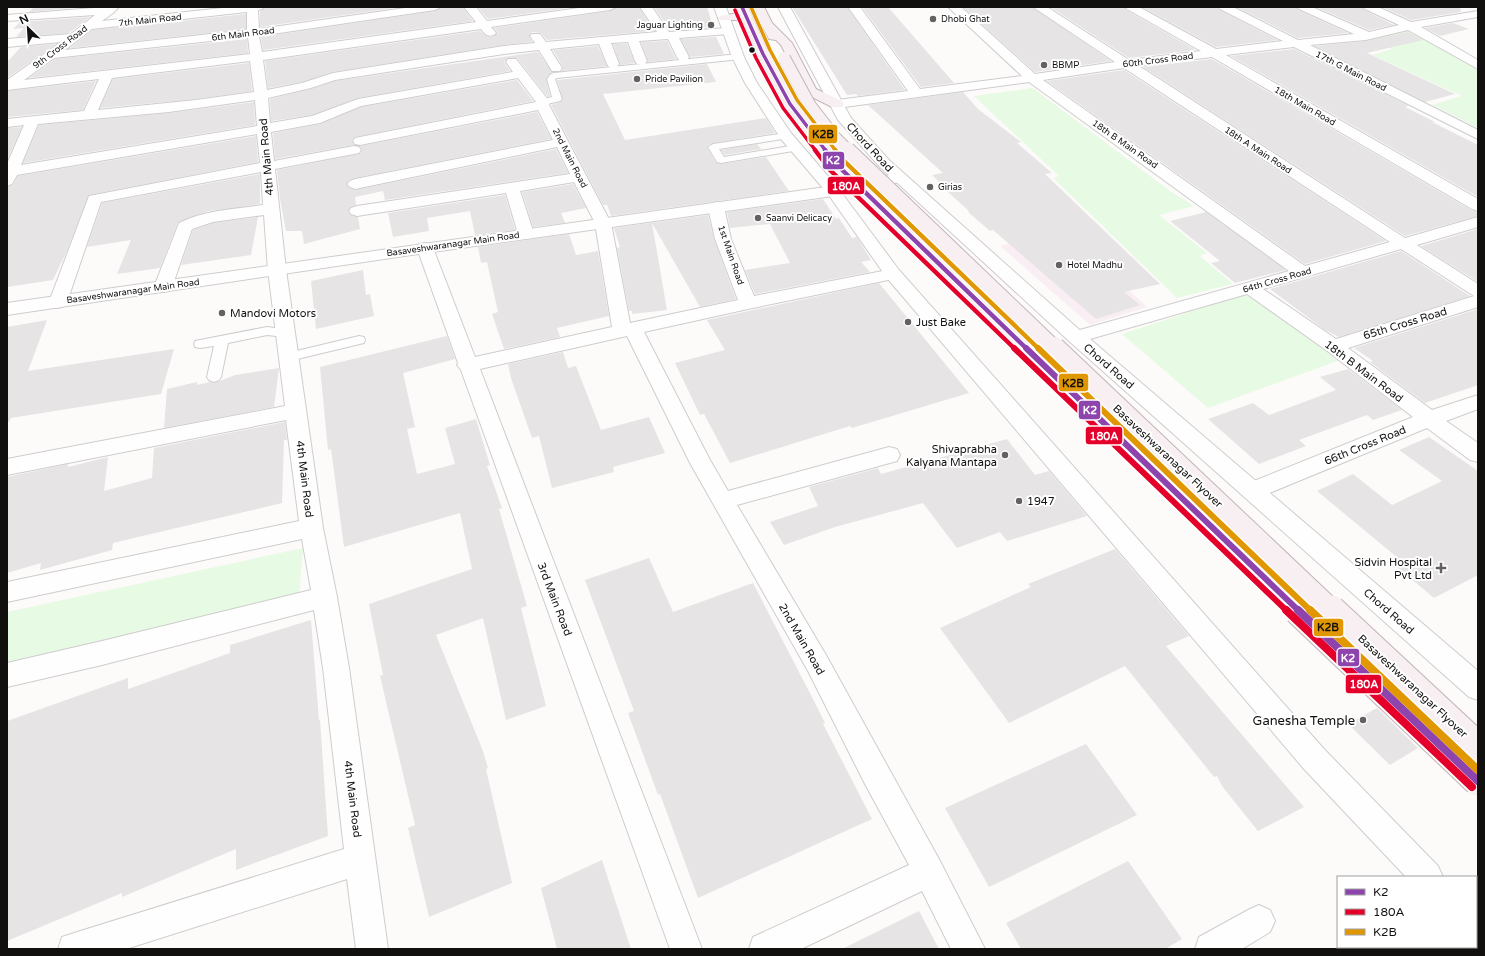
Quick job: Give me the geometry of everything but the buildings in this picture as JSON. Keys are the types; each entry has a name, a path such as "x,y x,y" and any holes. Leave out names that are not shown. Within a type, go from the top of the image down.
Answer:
{"main road":[{"name":"Basaveshwaranagar Flyover","path":"758,7 810,106 834,138 1222,508 1478,747"},
{"name":"Basaveshwaranagar Flyover","path":"744,11 763,54 790,104 836,164 1201,518 1478,781"},
{"path":"722,12 744,11"},
{"path":"767,25 786,43 811,91 837,104"}],"street":[{"path":"171,18 177,7"},
{"name":"7th Main Road","path":"89,26 171,18 254,7"},
{"name":"4th Main Road","path":"254,7 253,33 255,58 261,96 277,270 311,528 325,596 336,668 372,949"},
{"name":"6th Main Road","path":"51,55 253,33 435,7"},
{"name":"2nd Main Road","path":"470,7 504,50 542,103 603,223 628,330 701,464 817,663 874,774 929,872 969,949"},
{"path":"7,84 107,75 255,58 483,24 533,14 585,11 610,7"},
{"path":"646,7 683,56"},
{"name":"Chord Road","path":"784,7 845,120 900,178 1076,338 1478,688"},
{"path":"854,7 917,94"},
{"name":"18th B Main Road","path":"954,7 1032,78 1303,272"},
{"name":"18th A Main Road","path":"1039,7 1478,292"},
{"name":"18th Main Road","path":"1131,7 1214,53 1478,206"},
{"name":"17th G Main Road","path":"1224,7 1478,135"},
{"path":"1303,7 1366,36"},
{"path":"1369,7 1410,26 1478,65"},
{"path":"1469,7 1478,11"},
{"path":"7,18 111,9"},
{"name":"9th Cross Road","path":"7,84 20,77 51,55 111,9"},
{"path":"585,11 602,40 613,64"},
{"path":"722,12 738,57 751,83 786,136 833,191 893,274 1314,759 1426,876"},
{"path":"533,14 541,47 556,68"},
{"name":"60th Cross Road","path":"837,104 1126,64 1295,43 1366,36 1410,26 1478,14"},
{"path":"7,123 177,108 261,96 319,83 331,72 504,50 602,40 728,31"},
{"path":"7,43 74,37"},
{"path":"632,38 642,61"},
{"path":"1459,54 1478,50"},
{"path":"8,175 315,120 358,103 521,74"},
{"path":"89,115 107,75"},
{"path":"58,302 94,199 268,166 542,103"},
{"path":"8,175 34,120"},
{"path":"355,184 562,142"},
{"path":"357,211 580,178"},
{"name":"Basaveshwaranagar Main Road","path":"7,310 425,248 833,191 900,178"},
{"path":"512,188 526,234"},
{"name":"1st Main Road","path":"716,207 723,239 748,303"},
{"path":"163,287 185,226 203,219 271,210"},
{"name":"64th Cross Road","path":"1076,338 1478,222"},
{"name":"3rd Main Road","path":"425,248 467,365 686,949"},
{"path":"467,365 748,303 893,274"},
{"name":"18th B Main Road","path":"1250,288 1332,346 1478,454"},
{"name":"65th Cross Road","path":"1332,346 1478,301"},
{"name":"66th Cross Road","path":"1252,491 1429,419 1478,402"},
{"path":"7,467 296,411"},
{"path":"722,501 889,455"},
{"path":"7,592 311,528"},
{"path":"7,676 325,596"},
{"path":"74,949 361,859"},
{"path":"764,949 929,872"},
{"path":"1211,949 1259,921"}],"lane":[{"path":"542,103 557,99 551,79 554,76 738,57"},
{"path":"786,136 713,147 721,160 796,148"},
{"path":"200,344 267,331 286,333"},
{"path":"214,377 222,340"},
{"path":"289,357 359,340"}],"shaded area":[{"path":"1064,229 1147,307 1090,325 1000,246"}],"green space":[{"path":"1410,29 1478,68 1478,128 1432,105 1462,96 1372,55 1392,49 1367,39"},
{"path":"1033,88 1170,191 1194,206 1159,215 1207,253 1200,256 1233,284 1177,298 1053,178 1059,176 974,96"},
{"path":"1248,293 1340,360 1208,408 1122,334"},
{"path":"303,548 299,597 7,663 7,612"}],"transit line":[{"name":"K2","path":"742,7 763,54 790,104 836,164 1201,518 1478,781"},
{"name":"K2B","path":"751,7 770,50 797,100 842,159 1207,512 1478,770"},
{"name":"180A","path":"735,10 756,58 783,108 830,170 1195,524 1472,787"}],"place":[{"name":"Dhobi Ghat","path":"933,19"},
{"name":"Jaguar Lighting","path":"711,25"},
{"name":"BBMP","path":"1044,65"},
{"name":"Pride Pavilion","path":"637,79"},
{"name":"Girias","path":"930,187"},
{"name":"Saanvi Delicacy","path":"758,218"},
{"name":"Hotel Madhu","path":"1059,265"},
{"name":"Mandovi Motors","path":"222,313"},
{"name":"Just Bake","path":"908,322"},
{"name":"Shivaprabha Kalyana Mantapa","path":"1005,455"},
{"name":"1947","path":"1019,501"},
{"name":"Sidvin Hospital Pvt Ltd","path":"1441,568"},
{"name":"Ganesha Temple","path":"1363,720"}]}
